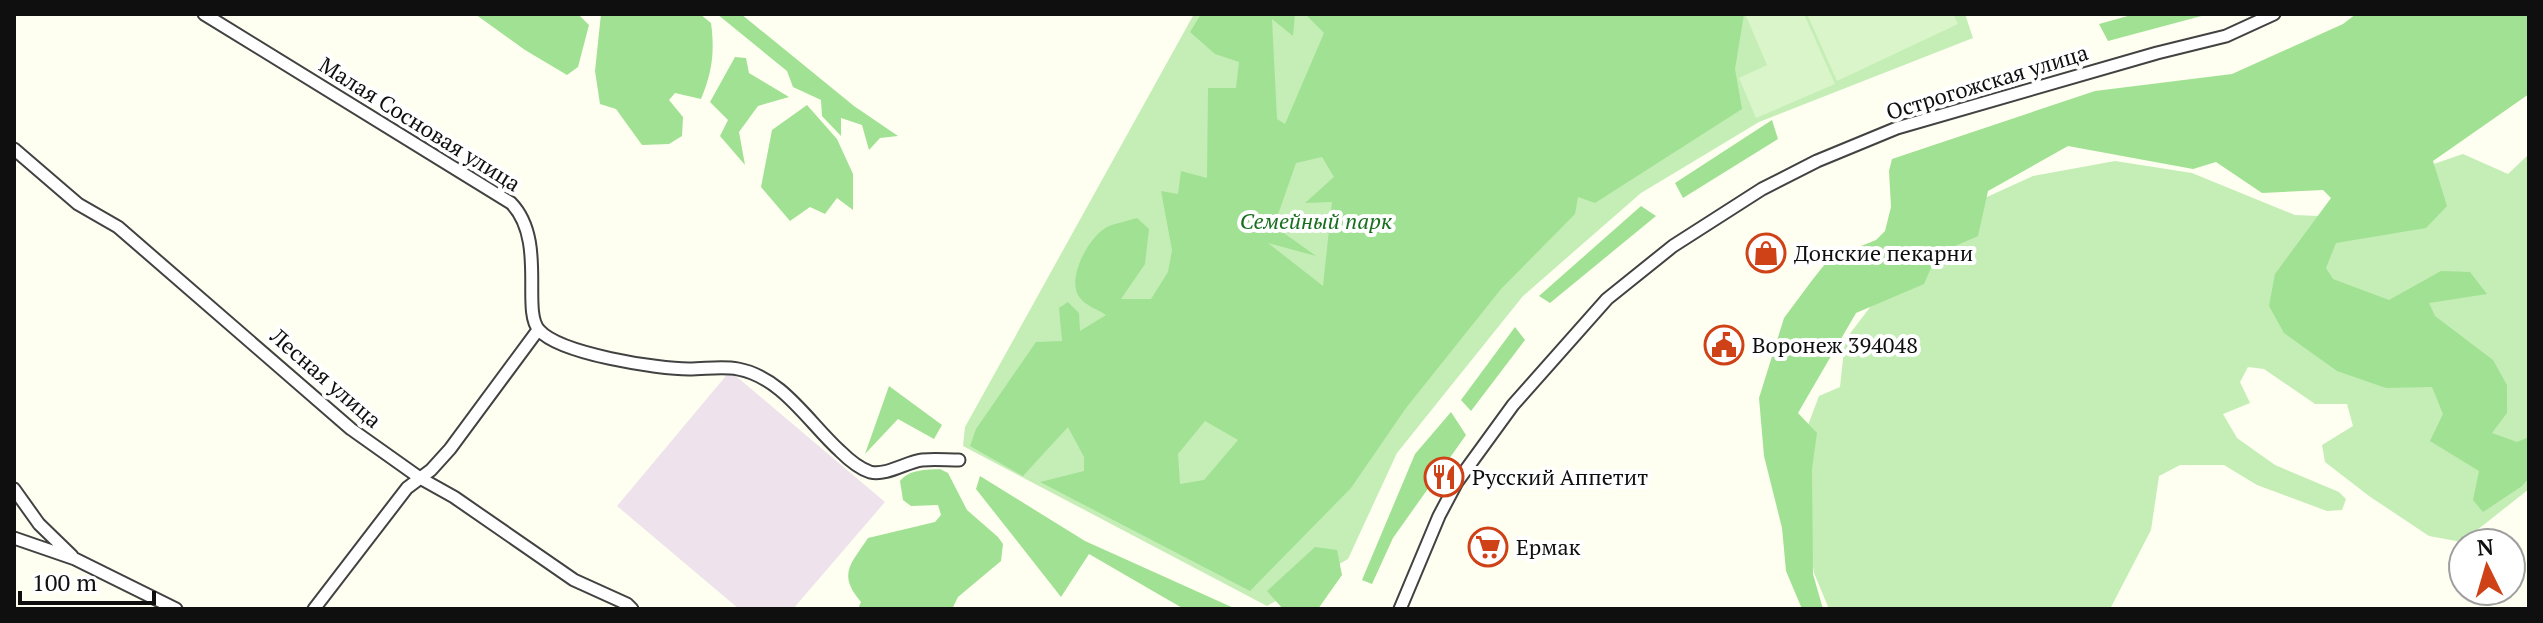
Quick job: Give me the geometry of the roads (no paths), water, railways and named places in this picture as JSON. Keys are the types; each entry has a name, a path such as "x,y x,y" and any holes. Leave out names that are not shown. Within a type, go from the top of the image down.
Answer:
{"street":[{"name":"Малая Сосновая улица","path":"204,14 511,203 521,213 527,226 533,264 533,318 538,330"},
{"name":"Острогожская улица","path":"1400,609 1439,516 1457,482 1539,373 1607,299 1641,269 1722,213 1817,161 1897,128 2226,36 2274,14"},
{"name":"Лесная улица","path":"14,149 78,204 118,227 351,429 574,580 632,609"},
{"path":"314,609 407,488 431,470 450,449 538,330 567,346 629,362 687,369 740,369 768,381 795,403 819,432 856,466 872,473 920,460 959,460"},
{"path":"14,489 39,524 75,559"},
{"path":"14,538 75,559 176,609"}],"place":[{"name":"Донские пекарни","path":"1766,253"},
{"name":"Воронеж 394048","path":"1724,345"},
{"name":"Русский Аппетит","path":"1444,477"},
{"name":"Ермак","path":"1488,547"}],"park label":[{"name":"Семейный парк","path":"1316,221"}]}
